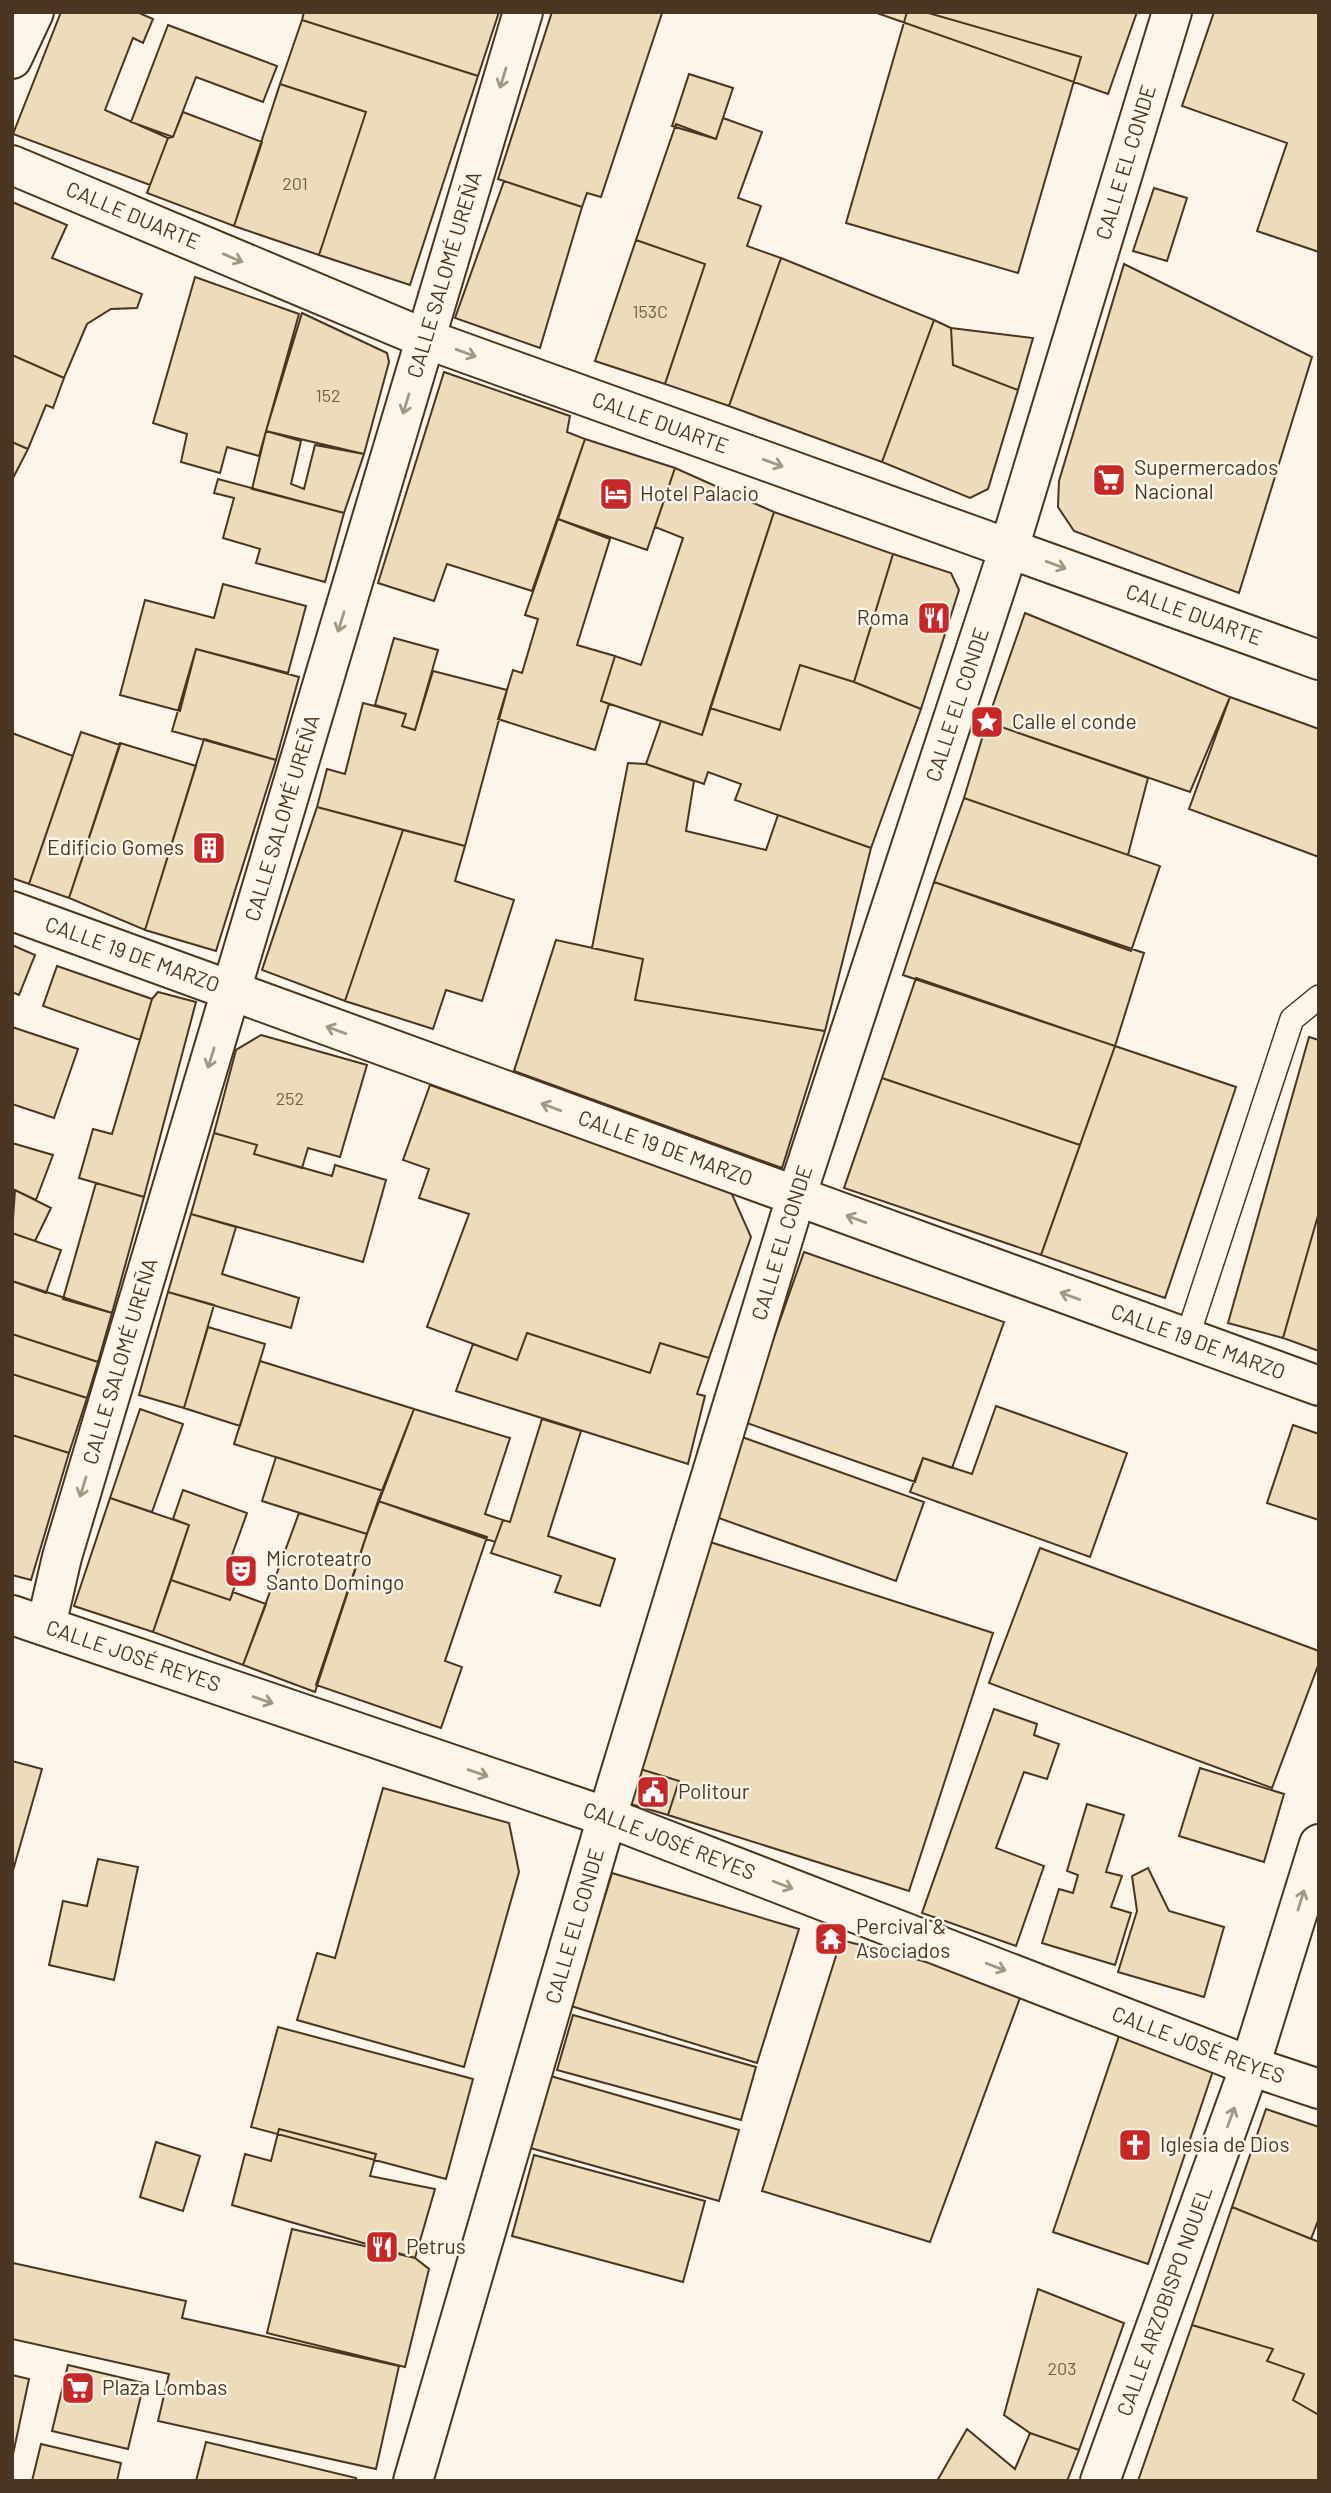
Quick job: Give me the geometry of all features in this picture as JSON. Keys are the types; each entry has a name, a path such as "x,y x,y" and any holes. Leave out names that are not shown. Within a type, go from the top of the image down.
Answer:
{"street":[{"path":"12,59 34,12"},
{"name":"CALLE SALOMÉ UREÑA","path":"29,1620 62,1557 523,12"},
{"name":"CALLE EL CONDE","path":"413,2481 607,1817 796,1197 1009,548 1172,12"},
{"name":"CALLE DUARTE","path":"12,165 426,339 1319,660"},
{"name":"CALLE 19 DE MARZO","path":"12,911 1319,1386"},
{"name":"CALLE JOSÉ REYES","path":"29,1620 607,1817 1250,2066 1319,2090"},
{"name":"CALLE ARZOBISPO NOUEL","path":"1100,2481 1250,2066 1319,1844"}],"lane":[{"path":"1187,1338 1292,1019 1319,997"}],"building":[{"path":"61,12 137,12 153,19 143,43 133,38 105,110 168,138 150,185 13,134"},
{"path":"304,12 499,12 478,76 302,20"},
{"path":"552,12 662,13 601,197 587,193 582,207 498,179"},
{"path":"874,12 1137,12 1108,94"},
{"path":"907,12 925,12 1081,57 1018,273 846,223"},
{"path":"1214,12 1319,12 1319,252 1257,231 1287,143 1182,106"},
{"path":"302,20 478,76 410,285 319,255 366,112 280,84"},
{"path":"168,25 277,66 263,102 196,77 173,137 131,122"},
{"path":"689,74 733,88 716,139 672,126"},
{"path":"280,84 366,112 319,255 234,226"},
{"path":"183,112 262,142 234,226 147,193 168,138 173,137"},
{"path":"723,118 762,132 738,198 761,206 747,246 781,258 729,406 665,384 705,264 636,240 676,124 716,139"},
{"path":"504,181 582,207 540,348 455,318"},
{"path":"1154,188 1187,198 1167,261 1133,251"},
{"path":"12,202 67,225 52,258 142,294 137,308 111,309 87,324 64,378 12,355"},
{"path":"636,240 705,264 665,384 595,361"},
{"path":"781,258 934,320 882,462 729,406"},
{"path":"1124,264 1312,357 1239,593 1074,531 1058,507 1059,481"},
{"path":"195,277 299,314 259,456 227,447 220,473 181,462 187,434 153,423"},
{"path":"302,313 387,353 389,362 364,454 266,431"},
{"path":"934,320 951,328 953,365 1018,390 988,489 970,498 882,462"},
{"path":"951,328 1033,338 1018,390 953,365"},
{"path":"12,355 64,378 53,408 46,405 28,449 12,442"},
{"path":"444,372 570,416 567,432 585,439 532,591 447,564 434,601 378,583"},
{"path":"266,431 301,441 291,484 304,489 315,445 364,454 344,513 252,489"},
{"name":"Hotel Palacio","path":"585,439 675,468 647,550 558,519"},
{"path":"12,442 28,449 12,480"},
{"path":"675,468 774,512 702,735 601,701 615,656 641,665 683,538 655,527"},
{"path":"218,479 344,513 325,582 256,563 260,549 223,538 234,498 214,493"},
{"path":"774,512 893,554 854,682 800,665 780,730 710,708"},
{"path":"558,519 610,539 577,645 615,656 601,701 609,704 595,750 498,719 513,670 522,673 538,619 525,615"},
{"path":"893,554 951,573 959,590 921,709 854,682"},
{"path":"223,584 306,606 288,673 196,649 180,711 120,695 145,600 214,618"},
{"path":"1025,613 1230,697 1190,792 987,722"},
{"path":"394,638 438,650 415,730 402,726 406,714 375,705"},
{"path":"196,649 299,677 276,760 172,731"},
{"path":"800,665 854,682 921,709 871,848 735,800 741,784 708,772 704,784 646,764 661,721 702,735 710,708 780,730"},
{"path":"433,671 507,690 465,846 317,807 327,769 345,774 363,703 406,714 402,726 415,730"},
{"path":"1230,697 1319,729 1319,857 1189,809"},
{"path":"987,722 1148,778 1128,855 964,798"},
{"path":"81,732 120,745 69,898 29,884"},
{"path":"12,733 73,756 29,884 12,878"},
{"name":"Edificio Gomes","path":"204,739 276,760 216,951 145,930"},
{"path":"120,743 196,766 145,930 69,898"},
{"path":"628,763 646,764 694,781 686,831 766,850 778,815 871,848 825,1031 635,1000 643,959 592,948"},
{"path":"964,798 1160,866 1131,951 934,882"},
{"path":"317,807 403,830 345,1001 262,970"},
{"path":"403,830 465,846 455,881 514,900 482,1001 446,990 433,1029 345,1001"},
{"path":"934,882 1144,953 1115,1046 903,975"},
{"path":"556,940 643,959 635,1000 825,1031 782,1168 514,1071"},
{"path":"12,945 35,955 19,995 12,992"},
{"path":"57,966 152,999 140,1040 43,1006"},
{"path":"916,978 1115,1046 1080,1145 882,1078"},
{"path":"158,992 196,1002 144,1197 79,1178 93,1129 112,1134 152,999"},
{"path":"12,1027 78,1049 54,1118 12,1104"},
{"path":"261,1035 367,1065 340,1157 308,1148 302,1168 254,1154 257,1145 214,1133 236,1050"},
{"path":"1309,1037 1319,1040 1319,1212 1283,1338 1228,1323"},
{"path":"1115,1046 1236,1087 1165,1298 1041,1255"},
{"path":"882,1078 1080,1145 1041,1255 844,1188"},
{"path":"430,1085 731,1192 751,1237 709,1358 660,1343 650,1373 527,1333 517,1360 427,1327 469,1214 419,1198 429,1169 403,1160"},
{"path":"214,1133 257,1145 254,1154 332,1176 335,1165 386,1180 363,1262 191,1214"},
{"path":"12,1143 53,1155 36,1200 15,1190 12,1195"},
{"path":"96,1183 144,1197 112,1313 63,1299"},
{"path":"15,1190 51,1208 35,1241 12,1233"},
{"path":"1319,1212 1319,1351 1283,1338"},
{"path":"191,1214 236,1227 222,1274 299,1298 291,1328 168,1292"},
{"path":"12,1233 61,1250 46,1293 12,1281"},
{"path":"804,1252 1004,1322 952,1468 923,1458 915,1482 744,1422"},
{"path":"12,1281 112,1313 98,1362 12,1334"},
{"path":"168,1292 214,1305 184,1408 139,1395"},
{"path":"208,1327 265,1344 240,1426 184,1408"},
{"path":"527,1333 650,1373 660,1343 709,1358 697,1394 705,1396 688,1464 456,1391 473,1344 517,1360"},
{"path":"12,1334 98,1362 87,1398 12,1374"},
{"path":"260,1361 414,1409 383,1491 234,1444"},
{"path":"12,1374 87,1398 69,1453 12,1435"},
{"path":"996,1406 1127,1453 1090,1557 910,1492 923,1458 972,1474"},
{"path":"140,1409 183,1424 152,1512 110,1498"},
{"path":"414,1409 510,1438 485,1514 503,1520 495,1542 378,1501"},
{"path":"542,1419 581,1431 548,1536 615,1559 600,1606 555,1592 561,1576 491,1553 503,1520 510,1522"},
{"path":"1293,1425 1319,1434 1319,1520 1267,1503"},
{"path":"12,1435 69,1453 31,1580 12,1575"},
{"path":"742,1437 924,1502 896,1581 713,1516"},
{"path":"276,1457 383,1491 367,1534 262,1501"},
{"path":"183,1490 247,1513 232,1555 244,1559 230,1600 171,1580 189,1525 173,1519"},
{"path":"110,1498 189,1525 153,1632 74,1606"},
{"path":"378,1501 487,1537 445,1661 462,1667 441,1728 316,1685"},
{"path":"299,1513 367,1534 315,1692 243,1665"},
{"path":"710,1542 993,1633 909,1891 668,1815 679,1781 637,1768"},
{"path":"1040,1548 1319,1651 1319,1663 1272,1788 989,1683"},
{"path":"171,1580 230,1600 233,1592 266,1604 243,1665 153,1632"},
{"path":"994,1709 1037,1724 1034,1735 1059,1744 1047,1779 1024,1772 996,1848 1044,1866 1016,1946 922,1913"},
{"path":"12,1761 42,1769 12,1874"},
{"name":"Politour","path":"637,1768 679,1781 668,1815 627,1803"},
{"path":"1200,1768 1284,1794 1264,1862 1179,1836"},
{"path":"383,1788 509,1823 519,1872 464,2067 297,2020 317,1953 335,1958"},
{"path":"1087,1804 1124,1815 1106,1872 1122,1876 1111,1907 1131,1913 1115,1965 1042,1943 1059,1889 1073,1893 1078,1875 1067,1871"},
{"path":"98,1859 138,1867 114,1980 49,1965 63,1901 87,1906"},
{"path":"1148,1868 1169,1911 1224,1927 1204,1997 1118,1972 1137,1911 1132,1876"},
{"path":"612,1873 799,1929 757,2063 571,2006"},
{"path":"841,1940 1024,1987 930,2242 762,2191"},
{"path":"573,2015 756,2067 741,2120 557,2070"},
{"path":"278,2027 473,2079 446,2179 251,2127"},
{"name":"Iglesia de Dios","path":"1122,2027 1217,2059 1148,2264 1053,2232"},
{"path":"547,2075 739,2130 719,2201 527,2147"},
{"path":"1266,2109 1319,2127 1319,2218 1311,2239 1232,2207"},
{"path":"279,2129 376,2154 370,2176 435,2189 415,2258 232,2205 245,2154 271,2161"},
{"path":"156,2142 200,2156 183,2211 140,2197"},
{"path":"534,2155 705,2201 683,2282 512,2236"},
{"path":"1232,2207 1319,2242 1319,2415 1293,2400 1304,2374 1267,2361 1273,2349 1192,2325"},
{"path":"292,2229 415,2258 429,2269 405,2367 267,2333"},
{"path":"13,2263 186,2301 182,2318 399,2366 376,2469 158,2421 169,2374 12,2339"},
{"path":"1038,2289 1124,2323 1079,2450 1030,2433 1004,2415"},
{"path":"1192,2325 1273,2349 1267,2361 1304,2374 1293,2400 1319,2415 1319,2481 1138,2481"},
{"path":"68,2365 144,2383 128,2449 52,2431"},
{"path":"12,2375 29,2379 12,2459"},
{"path":"967,2429 1015,2469 1030,2433 1079,2450 1067,2481 937,2481"},
{"path":"206,2442 356,2478 356,2481 196,2481"},
{"path":"41,2444 121,2463 117,2481 32,2481"}],"place":[{"name":"Supermercados Nacional","path":"1109,480"},
{"name":"Hotel Palacio","path":"616,494"},
{"name":"Roma","path":"934,618"},
{"name":"Calle el conde","path":"987,722"},
{"name":"Edificio Gomes","path":"209,848"},
{"name":"Microteatro Santo Domingo","path":"241,1571"},
{"name":"Politour","path":"653,1792"},
{"name":"Percival & Asociados","path":"831,1939"},
{"name":"Iglesia de Dios","path":"1135,2145"},
{"name":"Petrus","path":"382,2247"},
{"name":"Plaza Lombas","path":"78,2388"}]}
